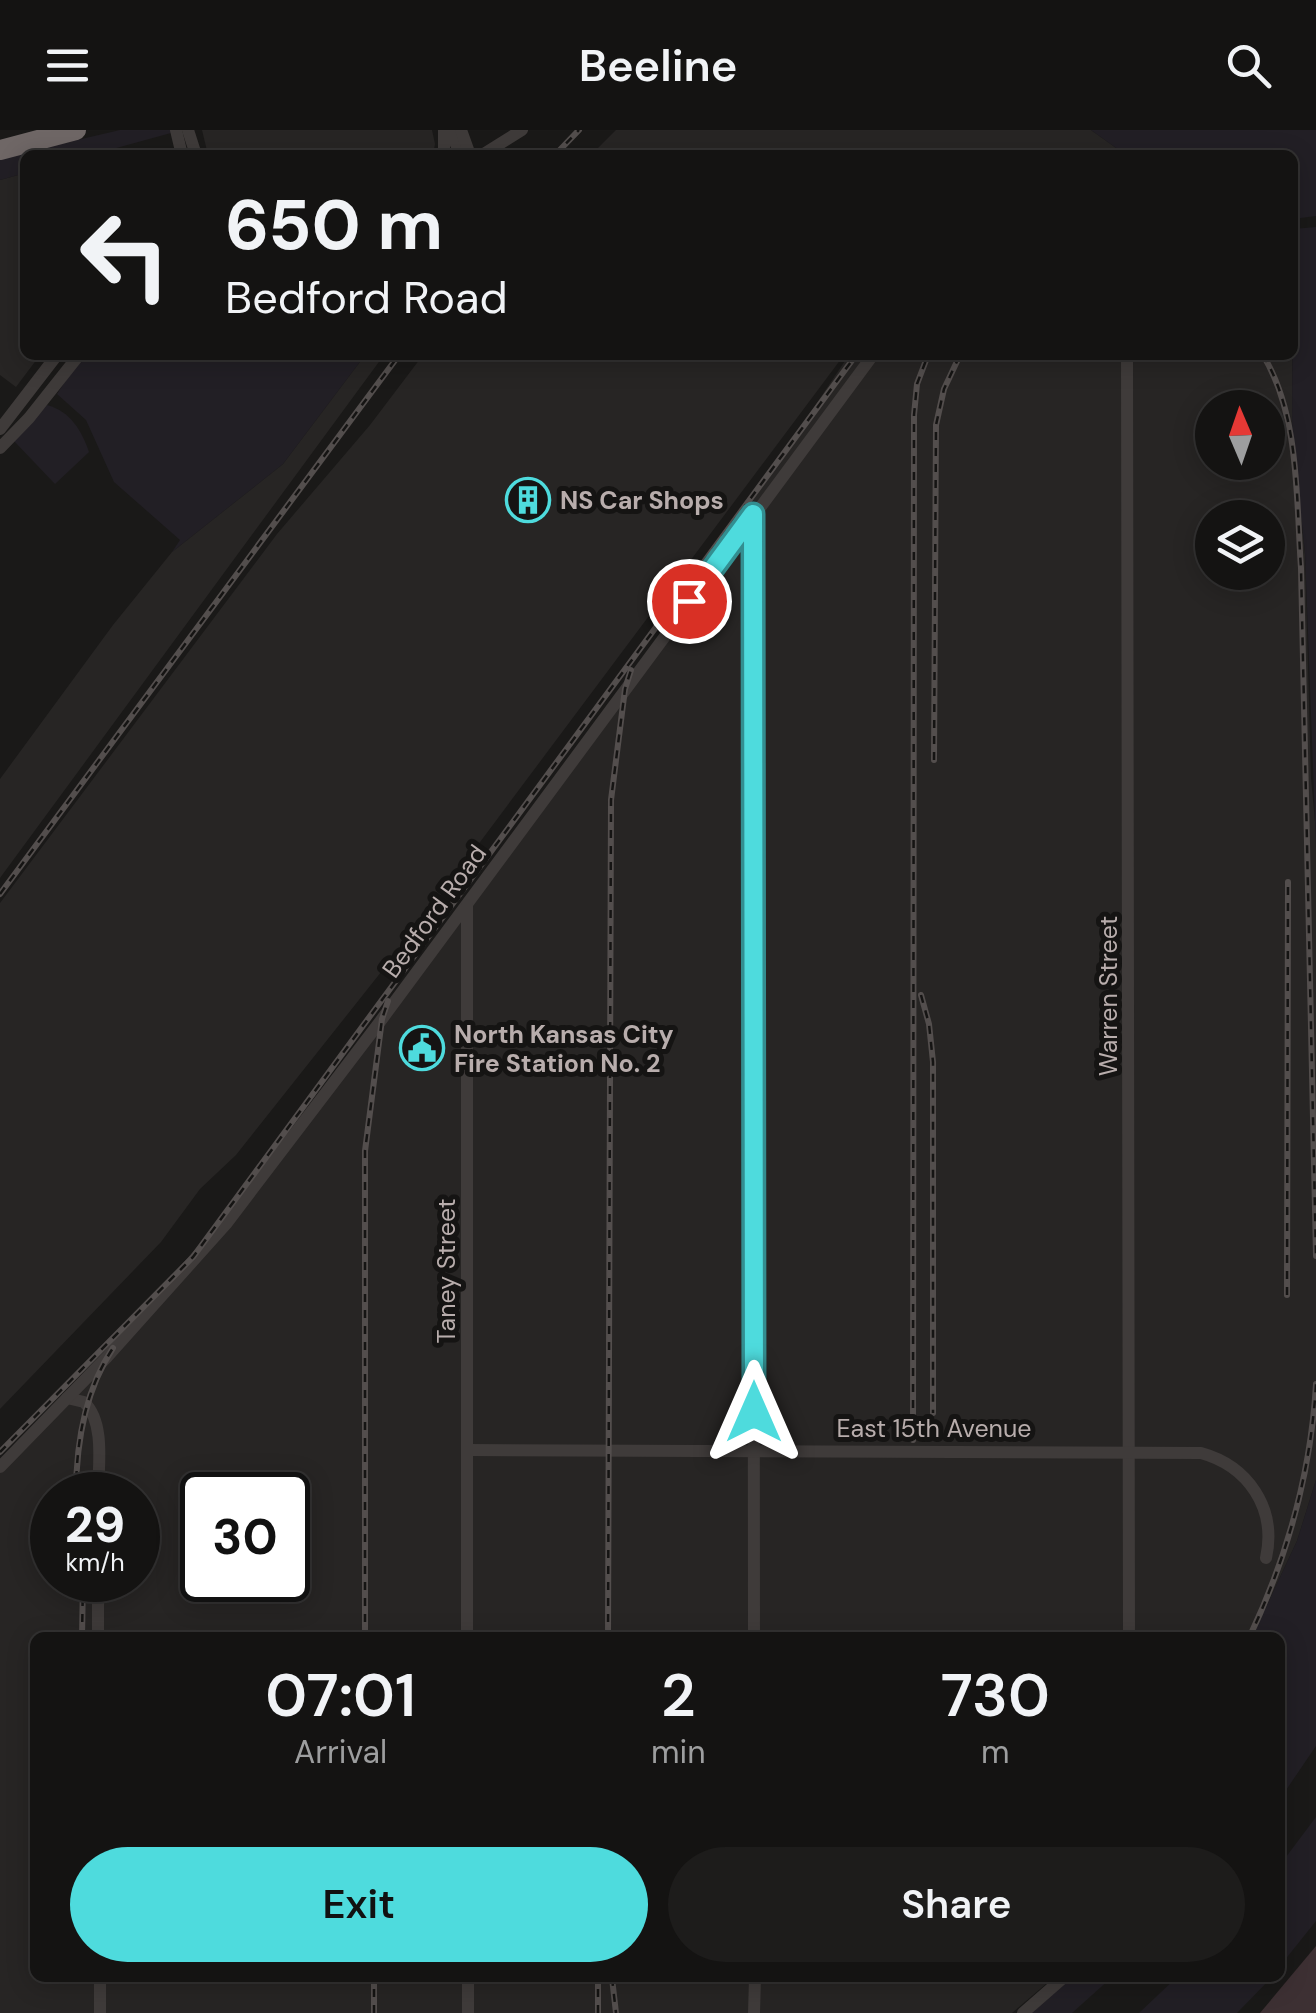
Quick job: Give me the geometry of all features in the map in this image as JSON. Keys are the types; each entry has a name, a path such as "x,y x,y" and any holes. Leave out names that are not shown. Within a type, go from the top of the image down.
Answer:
{"highway":[{"path":"0,150 76,130"}],"street":[{"path":"490,150 522,130"},
{"path":"0,429 54,360"},
{"path":"0,448 30,418 76,360"},
{"name":"Bedford Road","path":"0,1467 161,1299 226,1224 869,360"},
{"name":"Warren Street","path":"1128,360 1130,1632"},
{"path":"753,514 754,1632"},
{"name":"Taney Street","path":"467,904 467,1632"},
{"path":"67,1398 84,1402 94,1416 98,1472"},
{"name":"East 15th Avenue","path":"468,1450 1194,1452 1233,1466 1260,1499 1268,1524 1266,1558"},
{"path":"98,1602 98,1632"},
{"path":"100,1982 100,2013"},
{"path":"468,1982 468,2013"},
{"path":"754,1982 754,2013"},
{"path":"1023,2013 1058,1982"}],"shaded area":[{"path":"120,130 171,133 109,150 34,150"},
{"path":"202,130 432,130 435,144 434,150 207,150"},
{"path":"616,130 1091,130 1119,150 596,150"},
{"path":"1091,130 1316,130 1316,216 1298,218 1298,150 1119,150"},
{"path":"20,153 20,174 0,180 0,158"},
{"path":"20,174 20,360 36,360 16,387 0,375 0,180"},
{"path":"1316,227 1316,848 1305,553 1292,431 1292,360 1298,360 1298,229"},
{"path":"79,360 361,360 283,464 172,552 180,540 114,482 86,420 57,394"},
{"path":"361,360 380,360 0,878 0,779 172,552 283,464"},
{"path":"419,360 840,360 412,933 236,1155 200,1189 161,1242 0,1409 0,903 277,534 370,425"},
{"path":"846,360 1292,360 1292,431 1305,554 1316,832 1316,1480 1297,1541 1254,1632 30,1632 30,1982 1048,1982 1012,2013 0,2013 0,1465 213,1239 625,689"},
{"path":"47,405 74,423 89,452 55,484 14,441"},
{"path":"1316,1480 1316,1746 1285,1792 1285,1632 1254,1632 1297,1541"},
{"path":"1316,1817 1316,1921 1285,1960 1285,1858"},
{"path":"1316,1946 1316,2013 1260,2013"},
{"path":"1066,1982 1107,1982 1072,2013 1031,2013"},
{"path":"1172,1982 1267,1982 1237,2013 1139,2013"}],"railway":[{"path":"560,150 579,130"},
{"path":"0,894 395,360"},
{"path":"0,1452 193,1257 852,360"},
{"path":"913,1440 914,415 917,384 926,360"},
{"path":"934,760 936,425 944,389 958,360"},
{"path":"1266,360 1284,404 1297,486 1316,1256"},
{"path":"608,1632 611,800 625,689 631,670"},
{"path":"1287,1295 1288,882"},
{"path":"921,995 933,1062 933,1413"},
{"path":"365,1632 365,1151 382,1019 388,1001"},
{"path":"77,1472 89,1400 113,1348"},
{"path":"1252,1632 1295,1514 1309,1450 1316,1384"},
{"path":"82,1632 83,1602"},
{"path":"374,1982 374,2013"},
{"path":"598,1982 598,2013"},
{"path":"612,1982 616,2013"}],"place":[{"name":"NS Car Shops","path":"528,500"},
{"name":"North Kansas City Fire Station No. 2","path":"422,1048"}],"route":[{"path":"689,601 753,514 754,1412"}]}
